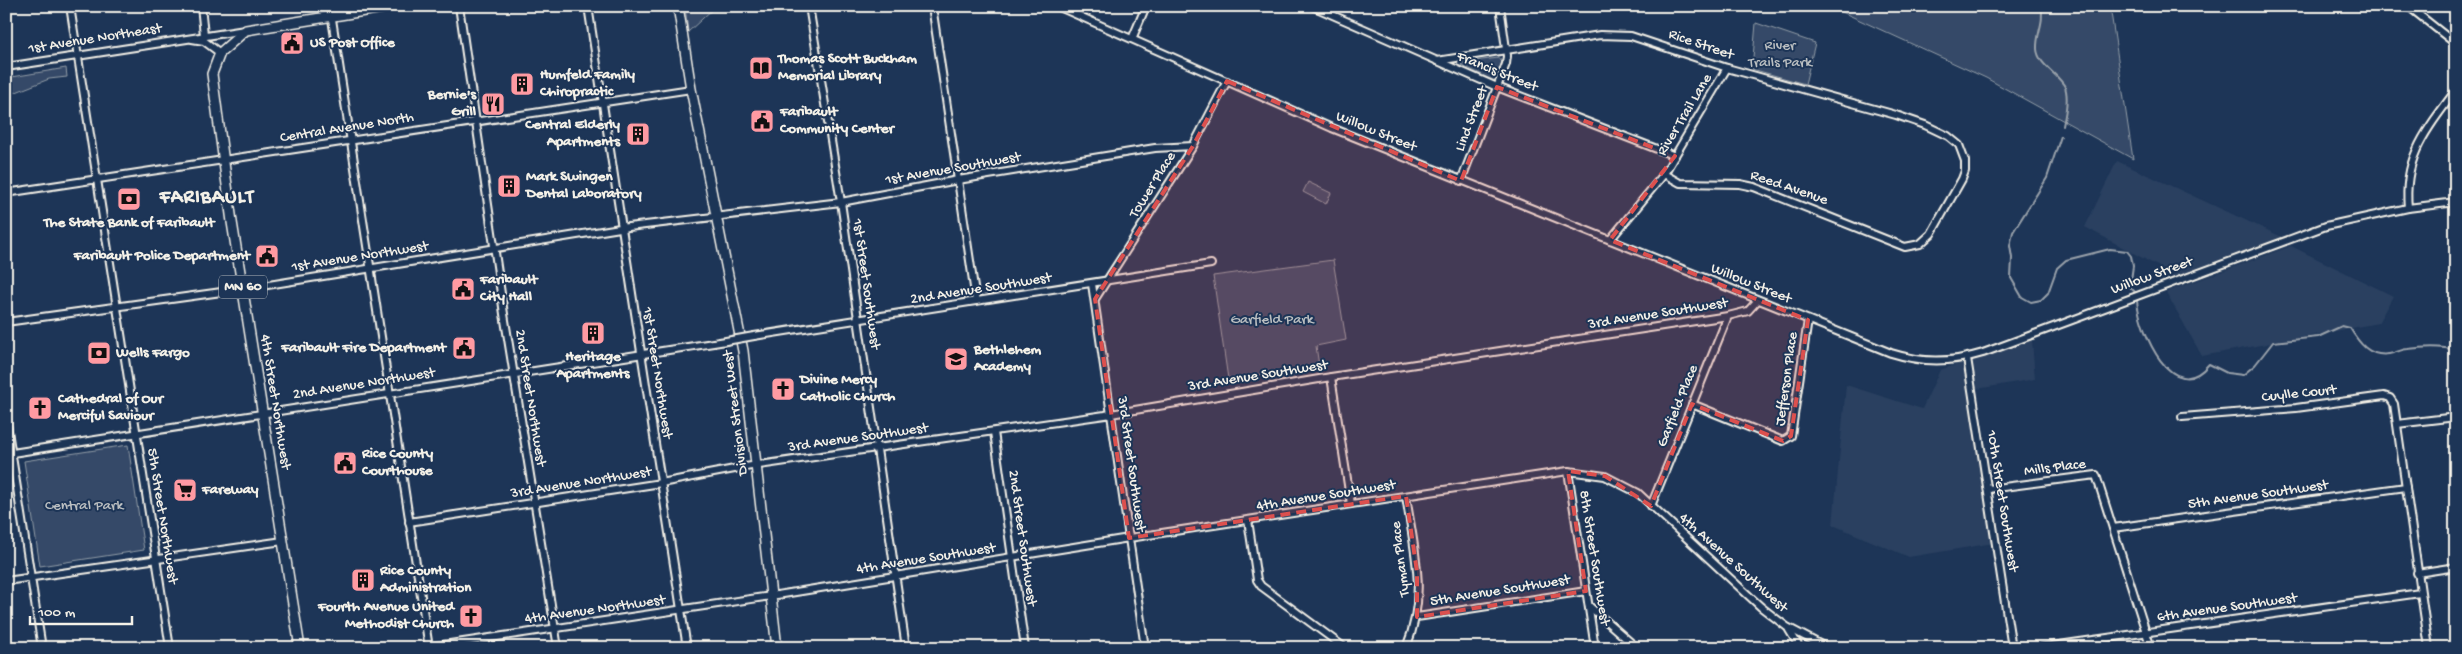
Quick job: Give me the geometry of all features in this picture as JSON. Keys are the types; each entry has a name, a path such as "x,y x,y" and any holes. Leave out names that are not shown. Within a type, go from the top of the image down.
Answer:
{"main road":[{"name":"1st Avenue Northeast","path":"246,30 396,6"},
{"name":"Division Street West","path":"678,6 692,89 743,351 777,648"},
{"path":"220,53 246,30"},
{"name":"MN 60","path":"220,53 214,65 212,86 223,160"},
{"name":"4th Street Northwest","path":"223,160 300,648"}],"street":[{"name":"5th Street Northwest","path":"70,6 170,648"},
{"path":"201,6 204,35"},
{"path":"330,6 349,140 390,392 427,647"},
{"name":"2nd Street Northwest","path":"459,6 494,249 558,648"},
{"name":"1st Street Northwest","path":"588,6 620,228 642,352 687,648"},
{"name":"1st Street Southwest","path":"809,6 841,202 906,648"},
{"path":"932,6 976,301"},
{"name":"Willow Street","path":"1057,6 1332,128 1808,320 1908,358 1941,362 1967,358 2326,226 2408,208 2456,202"},
{"path":"1132,39 1146,6"},
{"name":"Francis Street","path":"1312,6 1497,87 1675,156"},
{"name":"Lind Street","path":"1461,180 1506,64 1500,6"},
{"path":"2408,6 2456,44"},
{"name":"1st Avenue Northeast","path":"6,67 246,30"},
{"name":"Rice Street","path":"1437,61 1616,34 1646,40 1727,68 1911,120 1948,136 1959,145 1965,161 1965,171 1931,234 1920,244 1905,247 1898,245"},
{"name":"1st Avenue Northeast","path":"189,38 204,41 220,53"},
{"name":"River Trail Lane","path":"1664,174 1727,68"},
{"name":"Tower Place","path":"1095,299 1193,146 1227,81"},
{"name":"Central Avenue North","path":"6,193 692,89"},
{"path":"2408,208 2408,174 2412,157 2419,142 2456,90"},
{"name":"1st Avenue Southwest","path":"717,218 841,202 958,180 1155,148 1193,146"},
{"path":"1610,240 1664,174"},
{"name":"Reed Avenue","path":"1664,174 1680,183 1754,186 1819,211 1898,245"},
{"name":"1st Avenue Northwest","path":"6,322 243,288 620,228 717,218"},
{"name":"2nd Avenue Southwest","path":"726,341 1211,264"},
{"name":"3rd Street Southwest","path":"1092,284 1145,648"},
{"name":"3rd Avenue Southwest","path":"757,466 1111,414 1330,377 1728,316 1748,310 1758,300"},
{"name":"Garfield Place","path":"1651,506 1728,316"},
{"name":"Jefferson Place","path":"1692,404 1783,441 1788,440 1791,436 1808,320"},
{"name":"2nd Avenue Northwest","path":"9,453 514,374 642,352 726,341"},
{"name":"10th Street Southwest","path":"1967,358 2012,647"},
{"path":"1330,377 1350,504"},
{"name":"Cuylle Court","path":"2182,417 2296,408 2384,396 2390,398 2394,404 2429,648"},
{"path":"2397,424 2456,417"},
{"path":"6,418 9,453 42,648"},
{"name":"2nd Street Southwest","path":"994,432 1025,648"},
{"name":"3rd Avenue Northwest","path":"409,522 661,483 757,466"},
{"name":"4th Avenue Southwest","path":"771,596 1129,538 1568,471 1605,476 1638,493 1761,607 1787,627 1827,648"},
{"name":"8th Street Southwest","path":"1568,471 1595,648"},
{"name":"Mills Place","path":"1988,489 2096,475 2113,528"},
{"name":"5th Avenue Southwest","path":"2113,528 2406,487"},
{"name":"Tyman Place","path":"1406,496 1420,596 1417,617 1406,648"},
{"path":"1248,520 1257,580 1260,586 1345,648"},
{"path":"2113,528 2151,648"},
{"path":"6,581 283,541"},
{"path":"2417,572 2456,567"},
{"name":"5th Avenue Southwest","path":"1417,617 1586,590"},
{"name":"6th Avenue Southwest","path":"2038,648 2420,594"},
{"name":"4th Avenue Northwest","path":"427,647 771,596"},
{"path":"1588,606 1637,648"},
{"path":"1787,627 1800,648"},
{"path":"2003,648 2012,647"}],"highlighted area":[{"path":"1227,81 1461,181 1497,87 1675,156 1610,240 1808,320 1791,436 1783,441 1692,404 1651,506 1605,476 1568,471 1586,591 1417,617 1417,572 1406,496 1129,538 1095,299 1193,146"}],"shaded area":[{"path":"2117,161 2282,237 2176,276 2085,227"},
{"path":"2291,246 2393,296 2378,323 2202,356 2166,292"},
{"path":"2032,340 2035,379 1977,389 2000,542 1909,557 1833,525 1846,385 1922,409 1940,370"}],"green space":[{"path":"685,6 716,6 688,32"},
{"path":"1829,6 2110,6 2133,159 1986,78"},
{"name":"River Trails Park","path":"1756,23 1815,43 1805,84 1752,69"},
{"path":"1499,58 1502,62 1495,81 1461,65 1465,62"},
{"path":"66,68 67,77 49,79 6,96 6,78"},
{"path":"1308,182 1331,193 1326,204 1303,192"},
{"name":"Garfield Park","path":"1333,260 1346,340 1316,346 1319,366 1228,379 1213,276"},
{"name":"Central Park","path":"128,445 144,550 40,566 24,461"}],"waterway":[{"path":"2041,6 2042,17 2038,38 2038,55 2065,87 2067,102 2063,126"},
{"path":"2061,136 2047,178 2013,232 2010,246 2012,258 2011,278 2022,297 2031,302 2041,300 2048,293 2057,268 2066,260 2110,249 2127,251 2131,256 2133,266 2130,287 2135,292"},
{"path":"2137,301 2144,330 2161,361 2171,372 2183,377 2196,375 2209,364 2227,373 2243,375 2255,365 2273,342 2318,337 2342,326 2350,328 2365,348 2376,353 2389,354 2406,349 2426,347 2456,350"}],"place":[{"name":"US Post Office","path":"292,43"},
{"name":"Thomas Scott Buckham Memorial Library","path":"761,68"},
{"name":"Humfeld Family Chiropractic","path":"522,84"},
{"name":"Bernie's Grill","path":"493,104"},
{"name":"Faribault Community Center","path":"762,121"},
{"name":"Central Elderly Apartments","path":"638,134"},
{"name":"Mark Swingen Dental Laboratory","path":"509,186"},
{"name":"The State Bank of Faribault","path":"129,199"},
{"name":"Faribault Police Department","path":"267,256"},
{"name":"Faribault City Hall","path":"463,289"},
{"name":"Heritage Apartments","path":"593,333"},
{"name":"Faribault Fire Department","path":"464,348"},
{"name":"Wells Fargo","path":"99,353"},
{"name":"Bethlehem Academy","path":"956,359"},
{"name":"Divine Mercy Catholic Church","path":"783,389"},
{"name":"Cathedral of Our Merciful Saviour","path":"40,408"},
{"name":"Rice County Courthouse","path":"345,463"},
{"name":"Fareway","path":"185,490"},
{"name":"Rice County Administration","path":"363,580"},
{"name":"Fourth Avenue United Methodist Church","path":"471,616"}],"district":[{"name":"FARIBAULT","path":"207,198"}]}
